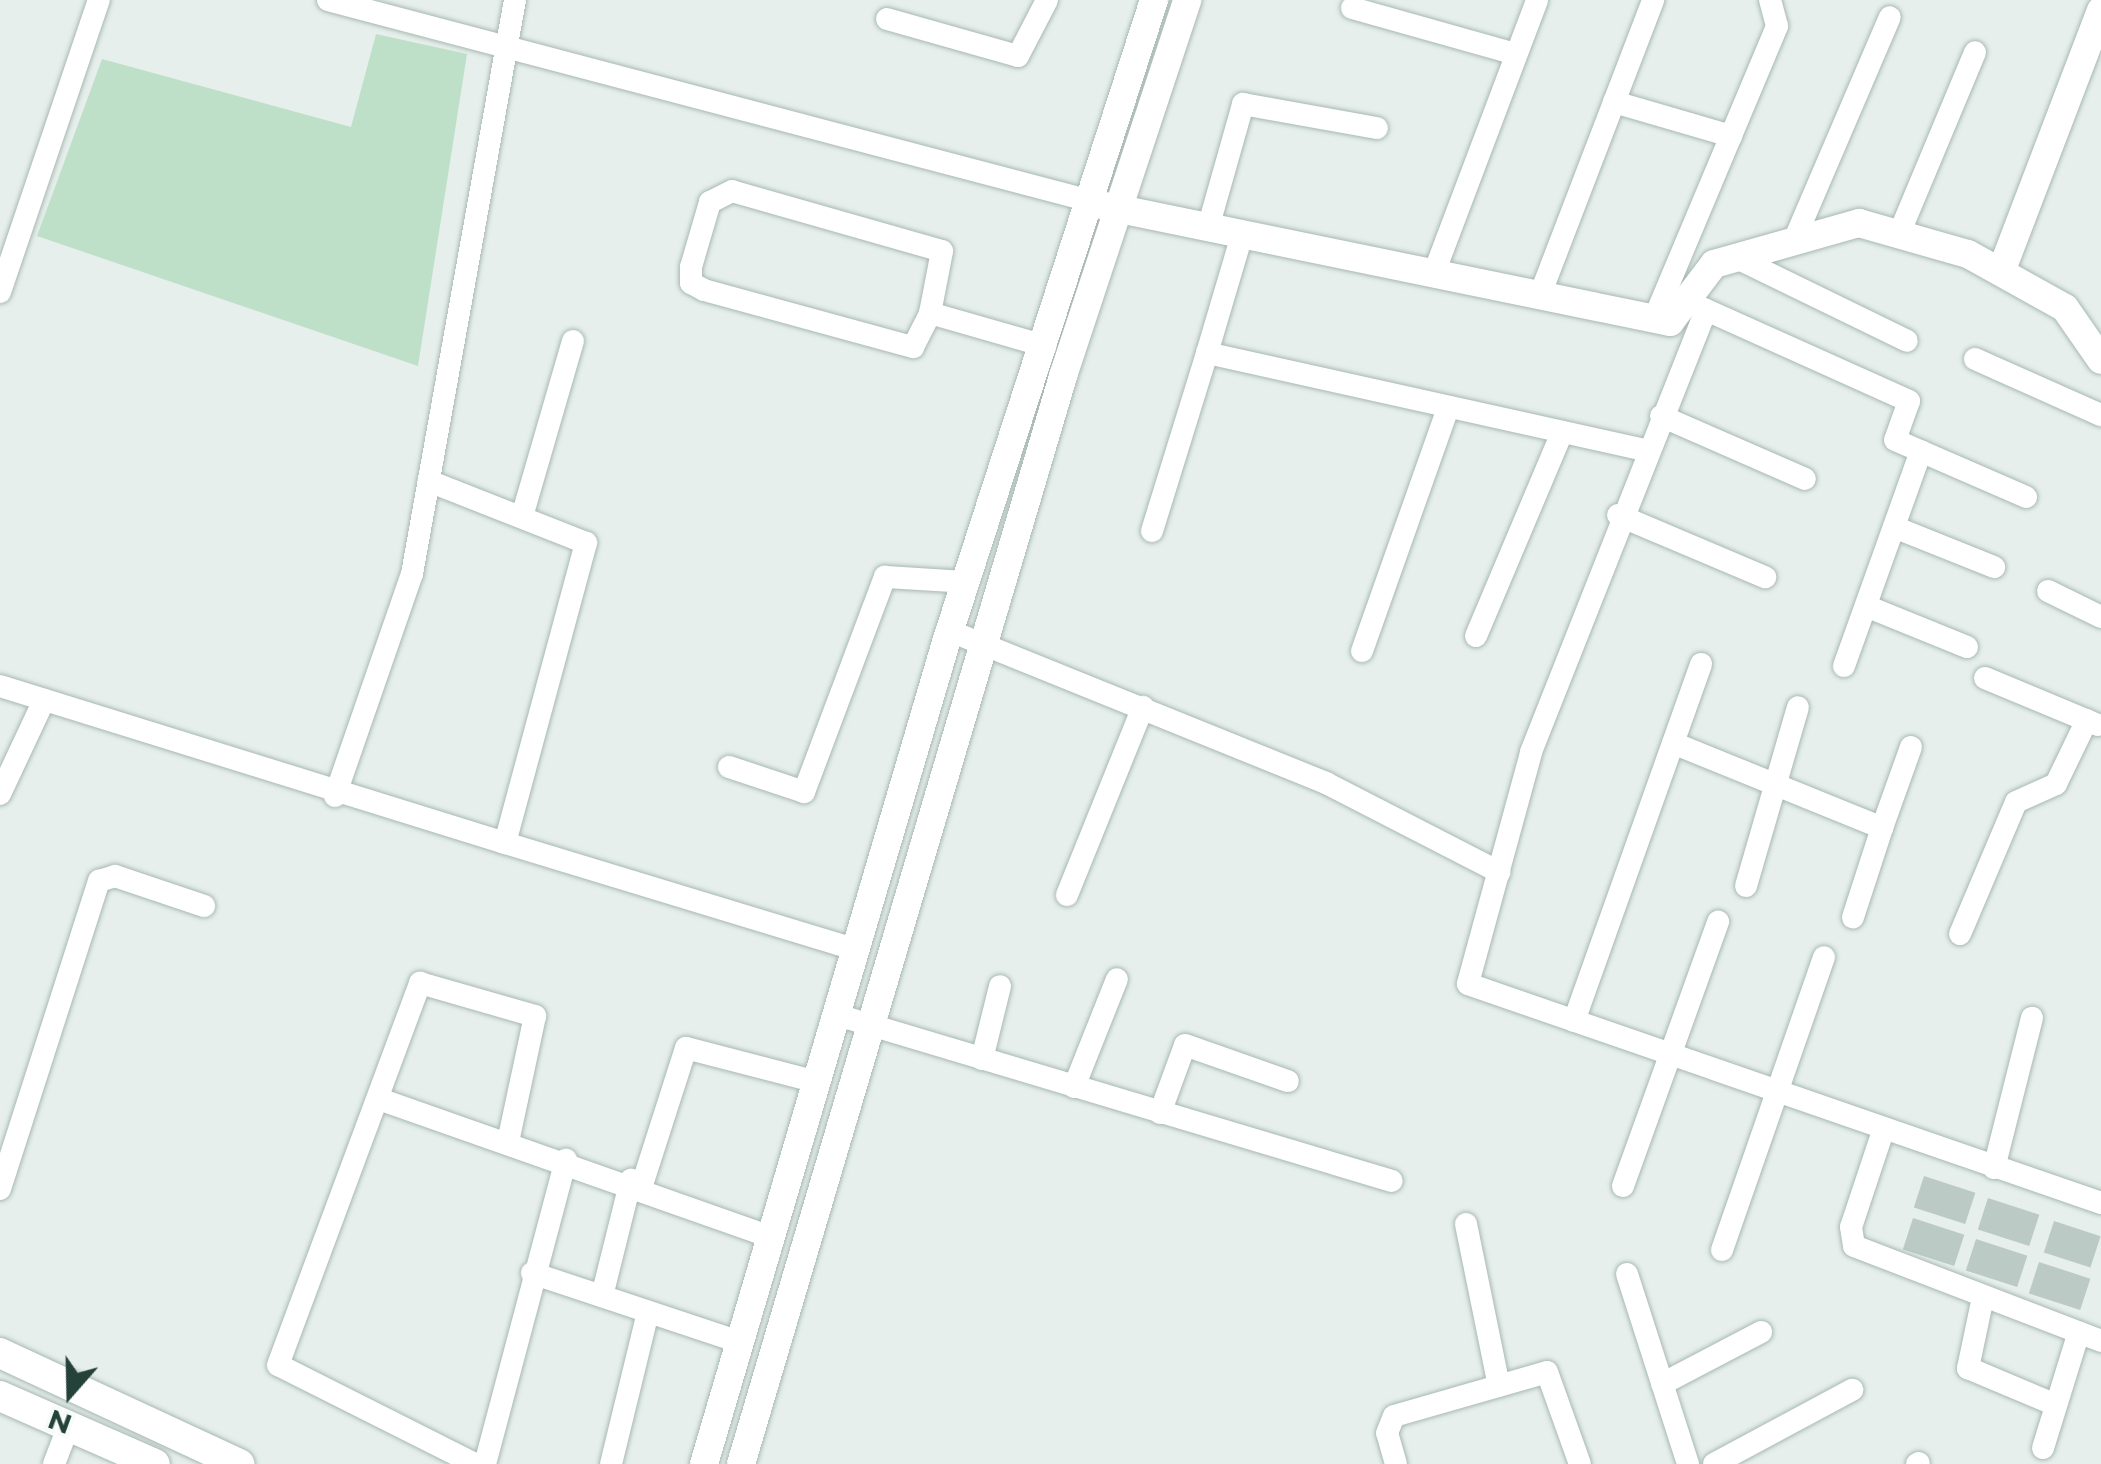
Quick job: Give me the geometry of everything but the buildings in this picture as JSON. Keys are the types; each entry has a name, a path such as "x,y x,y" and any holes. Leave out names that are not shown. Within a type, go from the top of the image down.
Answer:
{"main road":[{"path":"0,1353 239,1464"},
{"path":"0,1396 155,1464"}],"street":[{"path":"0,292 6,258 99,0"},
{"path":"328,0 505,42 1107,207 1670,322 1696,305"},
{"path":"335,796 412,574 515,0"},
{"path":"887,19 1018,56 1047,0"},
{"path":"741,1464 987,642 1107,207 1154,0"},
{"path":"704,1464 814,1081 966,582 1045,346 1107,207 1186,0"},
{"path":"1434,273 1537,0"},
{"path":"1540,295 1653,0"},
{"path":"1654,319 1777,26 1770,0"},
{"path":"1352,8 1516,54"},
{"path":"2001,272 2101,10"},
{"path":"1796,236 1890,17"},
{"path":"1900,234 1975,52"},
{"path":"1614,102 1731,136"},
{"path":"1208,228 1243,104 1377,128"},
{"path":"732,191 942,252 930,314 913,347 690,283 710,202 732,191"},
{"path":"2100,1198 1994,1168 1664,1058 1468,984 1531,753 1714,264 1796,236 1859,222 2001,272 2065,308 2101,360"},
{"path":"1152,531 1242,234"},
{"path":"1735,257 1907,341"},
{"path":"1696,305 1910,401 1895,440 2026,496"},
{"path":"930,314 1045,346"},
{"path":"523,512 573,341"},
{"path":"1206,352 1646,450"},
{"path":"1975,359 2101,414"},
{"path":"1362,651 1448,408"},
{"path":"1660,416 1804,478"},
{"path":"1476,636 1562,432"},
{"path":"1844,666 1921,451"},
{"path":"429,482 581,535 587,552 505,843"},
{"path":"1618,515 1765,577"},
{"path":"1894,527 1994,567"},
{"path":"729,768 796,792 809,788 885,578 966,582"},
{"path":"2048,591 2101,617"},
{"path":"1866,606 1968,646"},
{"path":"950,631 987,642 1326,783 1499,872"},
{"path":"1574,1021 1701,664"},
{"path":"1960,934 2016,802 2056,784 2094,723 1985,678"},
{"path":"0,686 335,796 854,949"},
{"path":"0,794 44,700"},
{"path":"1068,895 1143,707"},
{"path":"1746,886 1798,707"},
{"path":"1673,742 1882,828"},
{"path":"1854,917 1911,747"},
{"path":"0,1187 99,880 115,876 204,906"},
{"path":"1623,1186 1664,1058 1718,922"},
{"path":"1722,1250 1824,956"},
{"path":"1074,1087 1117,980"},
{"path":"475,1464 278,1366 420,984 528,1010 538,1024 508,1142"},
{"path":"982,1059 1000,986"},
{"path":"834,1014 1392,1181"},
{"path":"1994,1168 2032,1018"},
{"path":"1160,1113 1185,1045 1288,1081"},
{"path":"602,1296 636,1182 686,1048 814,1081"},
{"path":"379,1099 636,1182 768,1236"},
{"path":"1883,1131 1852,1228 1854,1246 2090,1336 2056,1405 2043,1448"},
{"path":"485,1464 532,1273 566,1160"},
{"path":"1466,1224 1499,1386"},
{"path":"532,1273 738,1342"},
{"path":"1627,1274 1688,1464"},
{"path":"1983,1297 1968,1368 2056,1405"},
{"path":"611,1464 648,1312"},
{"path":"1662,1384 1761,1332"},
{"path":"1396,1464 1388,1432 1394,1416 1547,1372 1580,1464"},
{"path":"1714,1464 1852,1390"},
{"path":"54,1464 69,1425"}],"green space":[{"path":"376,34 467,54 418,366 37,236 102,59 351,127"}]}
